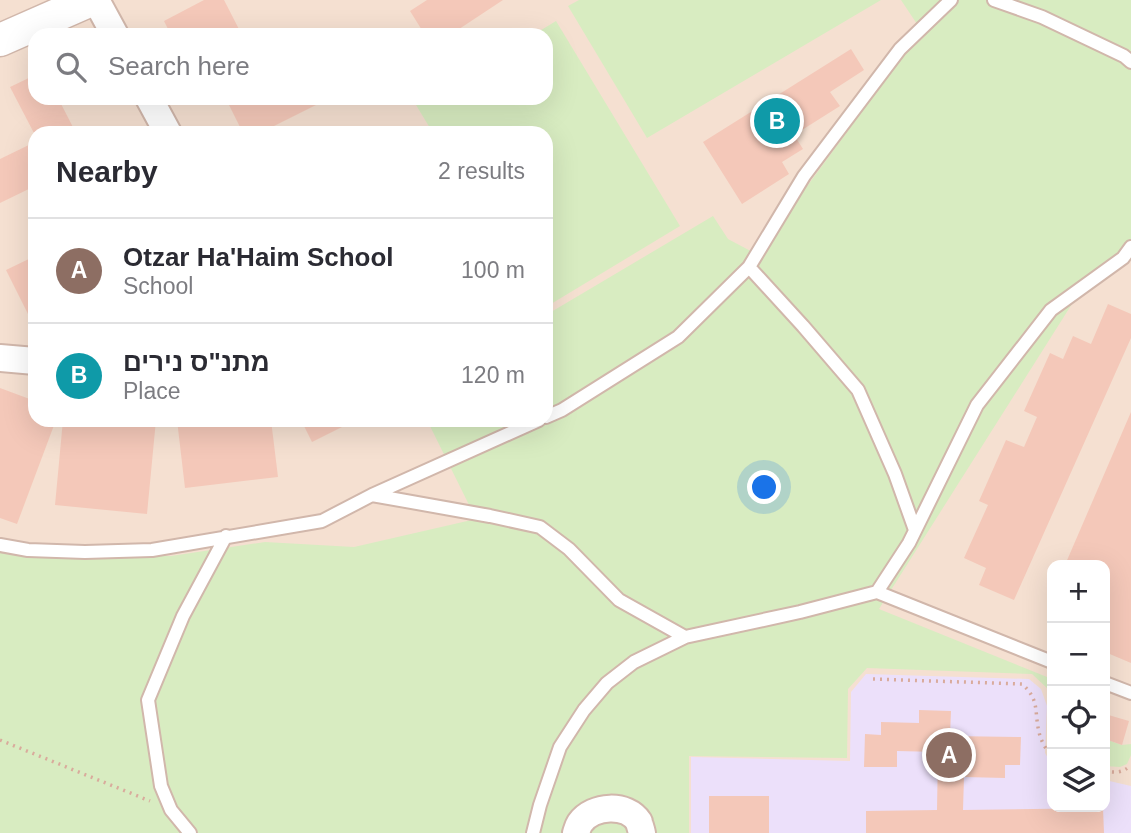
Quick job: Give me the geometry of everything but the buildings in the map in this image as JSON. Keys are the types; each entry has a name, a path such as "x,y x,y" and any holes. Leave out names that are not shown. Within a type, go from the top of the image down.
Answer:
{"street":[{"path":"28,28 94,0 111,28"},
{"path":"0,40 28,28"},
{"path":"153,105 164,126"},
{"path":"0,358 28,360"},
{"path":"576,833 580,822 594,812 611,808 627,812 639,822 642,833"}],"lane":[{"path":"553,414 678,337 749,267 804,176 900,49 951,0"},
{"path":"994,0 1042,17 1124,56 1131,62"},
{"path":"877,592 909,543 977,405 1051,310 1123,258 1131,247"},
{"path":"749,267 858,390 895,474 915,530"},
{"path":"0,545 28,550 85,552 152,550 322,521 372,495 523,427"},
{"path":"372,495 540,527 569,548 619,600 685,637"},
{"path":"190,833 171,810 160,786 148,700 183,616 226,536"},
{"path":"533,833 560,747 584,710 607,683 634,662 685,637 877,592 1047,660"},
{"path":"1110,685 1131,693"}],"path":[{"path":"873,679 1022,684 1030,691 1036,703 1038,731 1047,750"},
{"path":"0,740 171,810"},
{"path":"1110,772 1116,773 1131,765"}],"shaded area":[{"path":"0,0 1131,0 1131,833 0,833"},
{"path":"866,674 1029,679 1041,689 1047,706 1047,812 1110,812 1110,781 1131,786 1131,833 691,833 691,757 850,761 851,692"}],"green space":[{"path":"579,0 881,0 647,138 568,6"},
{"path":"901,0 1131,0 1131,249 1089,277 879,609 1047,677 1047,688 1032,674 867,668 848,689 847,758 689,756 689,833 0,833 0,551 32,555 171,556 265,542 354,547 476,519 430,427 553,427 553,311 713,216 728,239 762,257 805,189 902,57 925,36"},
{"path":"556,21 680,226 553,303 553,126 429,126 416,105 553,105 553,28 544,28"},
{"path":"1110,741 1122,745 1131,744 1131,755 1127,764 1110,766"}],"place":[{"name":"מתנ\"ס נירים","path":"777,121"},
{"name":"Otzar Ha'Haim School","path":"949,755"}]}
